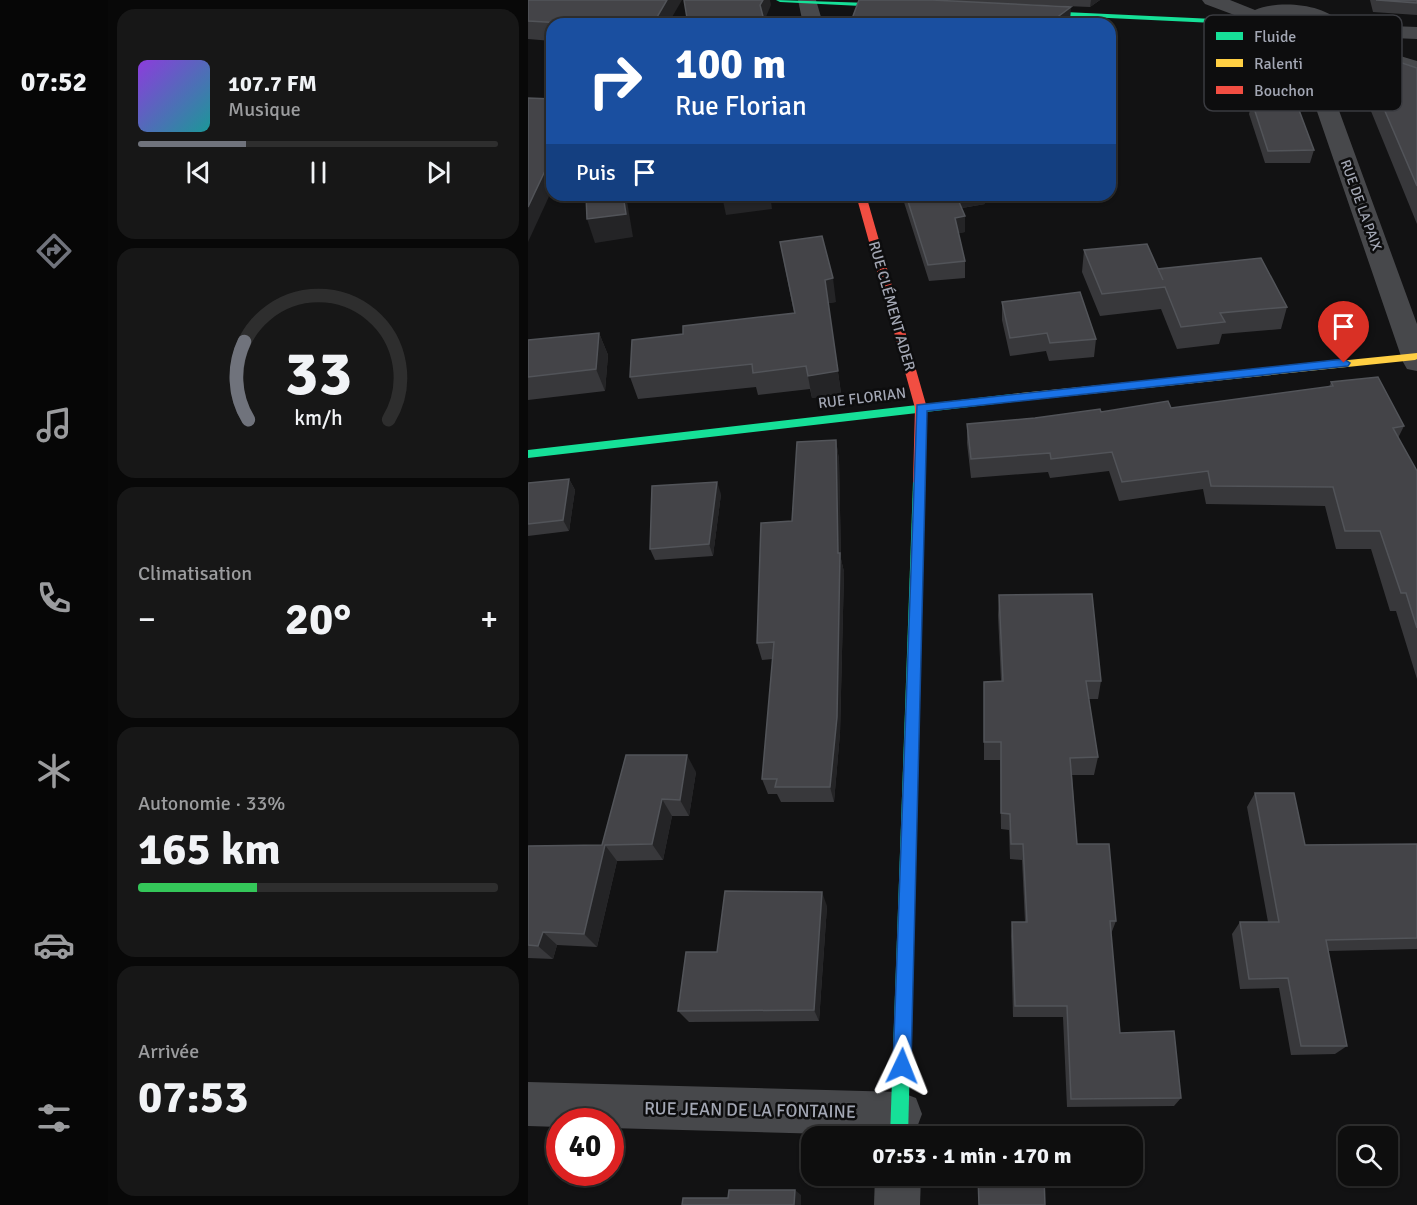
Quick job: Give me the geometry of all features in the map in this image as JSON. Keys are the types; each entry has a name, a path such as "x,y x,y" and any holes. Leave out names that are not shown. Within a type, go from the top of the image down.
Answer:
{"street":[{"path":"780,0 915,7"},
{"path":"1212,0 1240,15"},
{"path":"807,1 811,18"},
{"path":"1262,15 1284,4 1319,15"},
{"path":"1010,11 1204,21"},
{"path":"1402,34 1417,33"},
{"path":"1402,62 1417,68"},
{"name":"RUE DE LA PAIX","path":"1328,111 1416,359"},
{"name":"RUE CLÉMENT ADER","path":"863,201 921,408 900,1125"},
{"name":"RUE FLORIAN","path":"528,454 921,408 1416,359"},
{"name":"RUE JEAN DE LA FONTAINE","path":"528,1104 900,1125"},
{"path":"897,1205 898,1186"}],"building":[{"path":"528,0 667,0 656,18 546,18 546,22 528,21"},
{"path":"684,0 763,0 760,5 763,18 687,18"},
{"path":"859,0 932,0 1071,7 1056,18 852,18"},
{"path":"1377,0 1417,0 1417,3"},
{"path":"1402,63 1417,68 1417,186 1385,111 1402,111"},
{"path":"528,98 546,99 546,169 528,207"},
{"path":"1255,111 1299,111 1314,150 1268,151"},
{"path":"586,201 624,201 626,214 587,219"},
{"path":"908,201 959,201 965,216 955,218 965,261 928,265"},
{"path":"822,236 833,278 825,280 838,371 808,376 806,366 753,373 752,364 630,377 632,340 683,334 683,326 795,313 780,242"},
{"path":"1147,244 1158,269 1261,258 1287,307 1220,313 1225,322 1181,327 1165,287 1102,294 1084,250"},
{"path":"1080,292 1096,339 1050,343 1047,333 1010,338 1002,302"},
{"path":"599,333 596,369 528,377 528,340"},
{"path":"1378,377 1404,426 1393,428 1417,471 1417,628 1406,593 1401,593 1380,531 1345,531 1333,487 1211,486 1208,471 1122,482 1112,452 1051,459 1050,453 971,459 967,424 1100,409 1101,412 1168,401 1171,408 1333,386 1331,382"},
{"path":"836,440 838,553 840,553 837,717 830,787 775,787 777,779 762,779 774,642 757,643 761,523 792,521 797,442"},
{"path":"569,479 563,520 528,524 528,483"},
{"path":"717,482 709,544 650,549 652,486"},
{"path":"1092,594 1101,681 1086,681 1098,757 1070,758 1077,844 1109,844 1116,921 1110,921 1120,1033 1174,1031 1181,1098 1071,1099 1067,1006 1015,1006 1012,922 1027,922 1023,844 1011,844 1010,814 1001,813 1001,742 984,742 984,682 1003,681 999,595"},
{"path":"626,755 687,755 680,800 662,799 652,844 605,845 584,934 543,932 538,946 528,945 528,846 602,845"},
{"path":"1255,793 1294,793 1305,845 1417,844 1417,938 1326,940 1347,1046 1301,1046 1288,978 1249,979 1240,922 1279,922"},
{"path":"725,891 822,892 814,1010 678,1011 686,952 717,952"},
{"path":"978,1186 1044,1186 1045,1205 979,1205"},
{"path":"729,1190 795,1190 794,1205 682,1205 683,1198 728,1198"}],"traffic: fast":[{"path":"780,0 902,6"},
{"path":"1025,12 1204,21"},
{"path":"528,454 1012,398"},
{"path":"899,1126 919,482"}],"traffic: slow":[{"path":"1012,398 1415,356"}],"traffic: jam":[{"path":"863,201 921,408 919,482"}],"route":[{"path":"902,1066 921,408 1344,363"}]}
